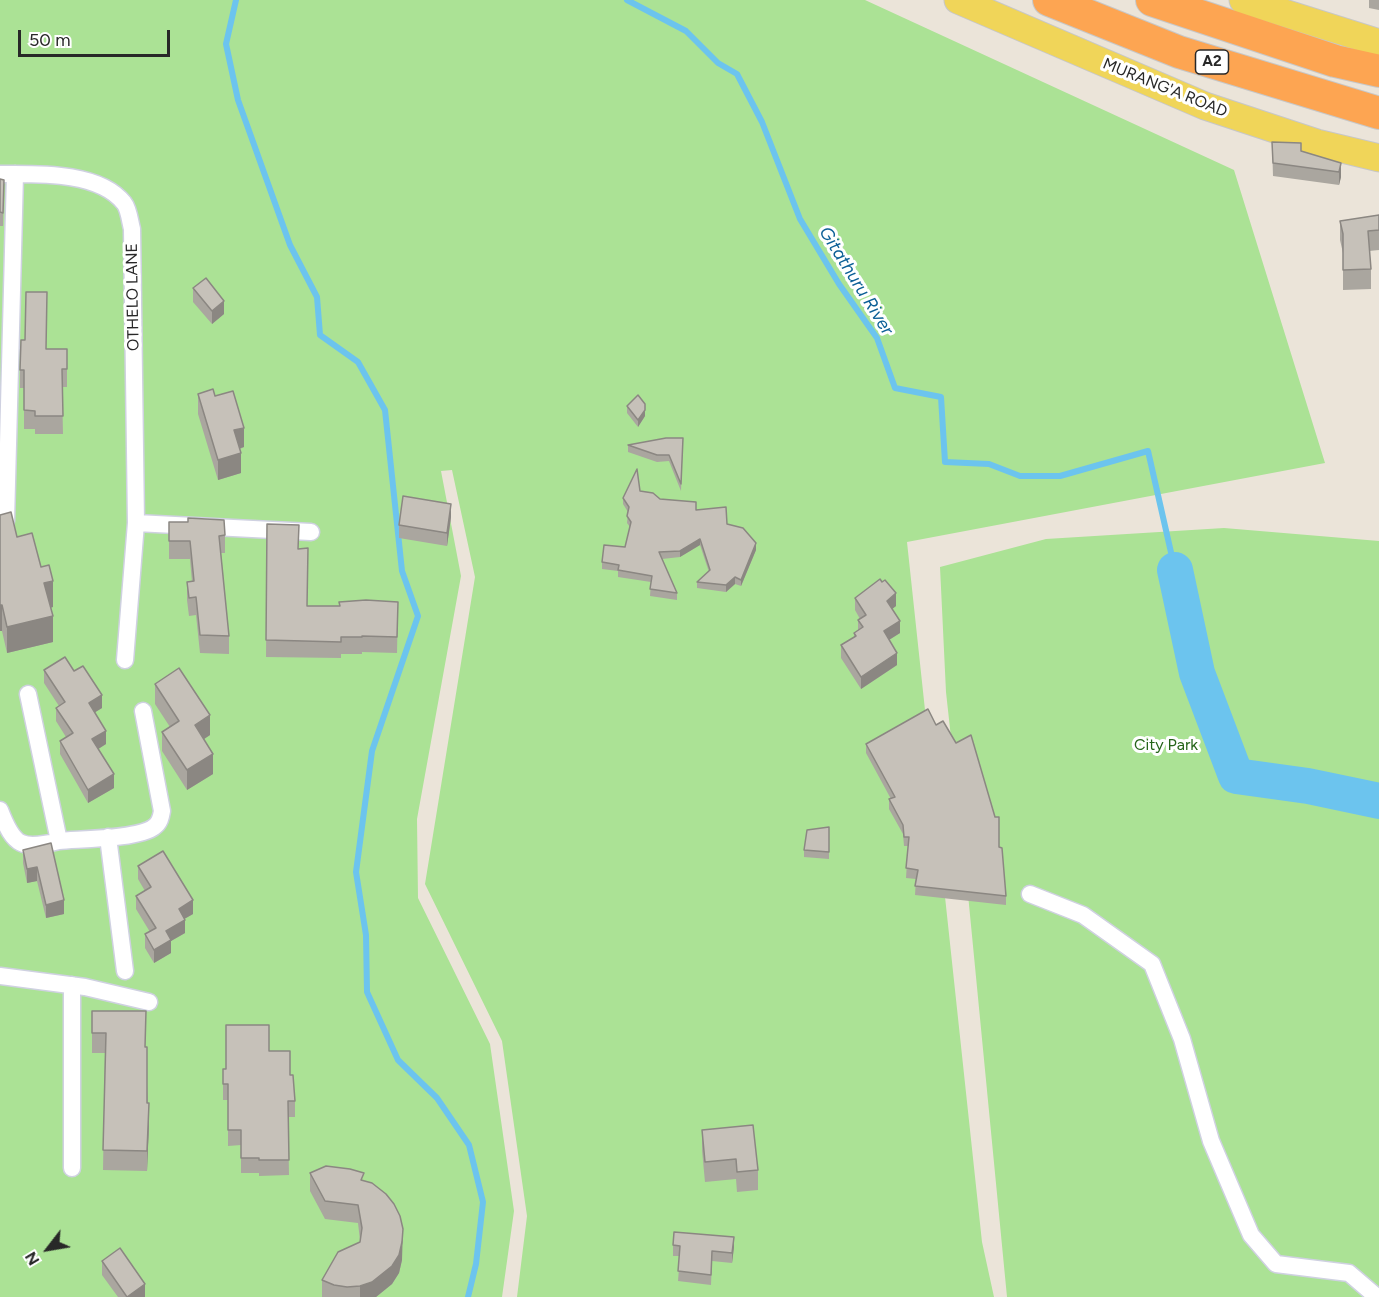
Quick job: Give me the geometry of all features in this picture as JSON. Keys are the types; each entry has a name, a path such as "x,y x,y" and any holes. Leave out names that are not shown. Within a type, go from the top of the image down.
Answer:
{"highway":[{"name":"A2","path":"1049,0 1179,52 1379,113"},
{"name":"A2","path":"1152,0 1335,61 1379,71"}],"main road":[{"name":"MURANG'A ROAD","path":"958,0 1205,106 1317,143 1379,158"},
{"path":"1243,0 1379,43"}],"street":[{"path":"6,521 7,174"},
{"name":"OTHELO LANE","path":"7,174 65,176 90,181 112,193 125,204 132,229 136,523 125,660"},
{"path":"136,523 311,532"},
{"path":"28,694 59,841"},
{"path":"0,810 16,841 30,847 59,841 141,834 153,828 160,821 162,811 143,711"},
{"path":"108,837 125,971"},
{"path":"1030,894 1083,915 1152,964 1182,1039 1211,1141 1251,1235 1276,1264 1349,1273 1377,1297"},
{"path":"0,976 72,985 150,1002"},
{"path":"72,985 72,1168"}],"green space":[{"path":"0,0 865,0 1234,170 1325,463 907,542 982,1242 994,1297 517,1297 527,1216 502,1041 425,884 475,577 452,470 441,471 461,576 417,819 418,898 490,1044 514,1211 502,1297 0,1297"},
{"name":"City Park","path":"1224,528 1379,541 1379,1297 1007,1297 946,692 940,567 1046,539"}],"building":[{"path":"1272,142 1301,143 1301,151 1341,163 1339,172 1273,163"},
{"path":"0,179 4,180 3,213 0,212"},
{"path":"1379,215 1379,230 1368,231 1371,269 1343,270 1343,234 1340,221"},
{"path":"206,278 224,301 212,311 193,288"},
{"path":"26,292 47,292 46,349 67,349 67,369 62,369 63,416 35,416 35,411 24,410 24,370 20,370 21,340 25,340"},
{"path":"213,389 215,396 233,391 244,428 234,430 241,453 218,460 198,394"},
{"path":"638,395 645,404 645,410 638,420 627,406"},
{"path":"666,438 683,438 681,484 669,455 657,455 628,445"},
{"path":"637,469 640,491 653,493 660,499 696,502 696,510 726,507 727,524 743,528 756,543 741,580 735,577 726,585 697,582 710,570 700,539 680,551 659,552 677,593 650,589 652,576 618,570 619,565 602,562 604,545 625,547 631,522 627,516 629,507 623,498"},
{"path":"403,496 451,504 447,533 399,525"},
{"path":"11,512 17,537 32,533 41,567 49,565 53,581 44,583 53,616 7,627 2,605 0,605 0,515"},
{"path":"188,518 224,520 225,535 219,536 229,636 200,635 196,597 189,598 187,582 194,581 190,541 169,541 169,522 188,522"},
{"path":"267,524 299,525 298,549 308,548 307,606 340,606 339,602 366,600 398,602 397,637 341,637 341,642 266,640"},
{"path":"880,579 882,582 885,580 896,593 887,601 900,621 884,631 897,653 861,677 841,645 856,636 854,633 863,627 858,620 866,615 855,598"},
{"path":"65,657 74,671 83,666 102,695 89,703 106,731 92,739 114,774 88,790 60,741 73,733 56,708 65,702 44,670"},
{"path":"179,668 210,715 195,725 213,754 187,770 162,732 179,721 155,684"},
{"path":"928,709 936,725 943,721 956,743 971,735 995,817 999,817 999,847 1002,848 1006,896 915,886 918,870 906,868 909,837 904,837 903,825 889,799 895,797 866,744"},
{"path":"829,827 829,852 804,850 807,830"},
{"path":"51,843 64,900 46,905 37,867 27,869 23,850"},
{"path":"163,851 193,900 179,909 185,920 166,931 171,940 154,950 145,934 156,928 136,896 151,887 138,866"},
{"path":"92,1011 146,1011 145,1047 147,1047 147,1103 149,1103 147,1151 103,1150 106,1033 92,1033"},
{"path":"226,1025 269,1025 269,1051 290,1051 290,1075 293,1075 295,1101 288,1101 289,1160 241,1158 241,1130 228,1130 228,1084 223,1084 223,1069 226,1069"},
{"path":"753,1125 758,1170 737,1172 736,1159 705,1162 702,1130"},
{"path":"326,1166 364,1173 361,1180 372,1183 386,1194 400,1216 403,1229 399,1255 392,1266 372,1282 347,1287 322,1280 338,1252 360,1242 362,1228 358,1205 325,1201 310,1173"},
{"path":"674,1232 734,1237 732,1253 712,1251 711,1275 678,1271 680,1246 673,1245"},
{"path":"120,1248 145,1284 127,1297 102,1261"}],"waterway":[{"path":"236,0 226,44 238,100 290,245 317,297 320,335 358,362 385,410 402,571 418,616 372,751 356,872 366,935 367,992 398,1060 437,1098 469,1145 483,1202 476,1264 468,1297"},
{"name":"Gitathuru River","path":"627,0 686,31 718,63 737,74 762,122 800,219 839,284 877,338 895,388 941,397 945,462 989,464 1020,476 1060,476 1148,451 1175,570"},
{"path":"1175,570 1197,673 1236,776 1308,786 1379,801"}]}
